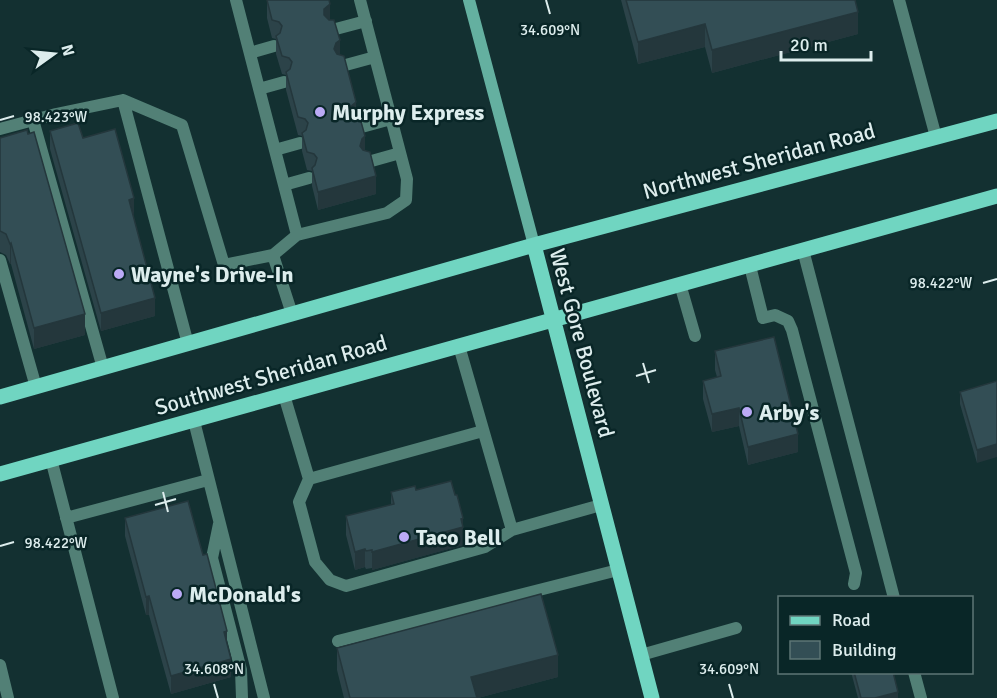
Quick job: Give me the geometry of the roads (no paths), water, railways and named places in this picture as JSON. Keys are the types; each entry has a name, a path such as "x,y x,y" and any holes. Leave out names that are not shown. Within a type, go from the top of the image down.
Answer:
{"main road":[{"name":"West Gore Boulevard","path":"469,0 652,698"},
{"name":"Northwest Sheridan Road","path":"534,245 997,121"},
{"path":"553,320 997,196"},
{"path":"0,397 534,245"},
{"name":"Southwest Sheridan Road","path":"0,474 553,320"}],"street":[{"path":"236,0 297,235"},
{"path":"0,129 123,100 182,125 224,265 273,255 297,235 387,213 406,200 407,179 360,0"},
{"path":"899,0 936,137"},
{"path":"332,30 366,21"},
{"path":"250,53 274,46"},
{"path":"342,66 375,57"},
{"path":"259,89 284,82"},
{"path":"123,100 188,344"},
{"path":"358,128 392,119"},
{"path":"33,120 103,368"},
{"path":"275,150 300,143"},
{"path":"368,162 400,153"},
{"path":"284,185 309,178"},
{"path":"803,250 894,596"},
{"path":"273,255 292,314"},
{"path":"0,260 36,387"},
{"path":"750,266 763,318 775,315 788,321 792,330 856,573 854,584"},
{"path":"680,284 695,336"},
{"path":"459,346 512,530"},
{"path":"284,395 309,479 299,502 315,562 330,579 345,586 485,547 512,530 601,505"},
{"path":"194,421 264,698"},
{"path":"309,479 483,431"},
{"path":"51,459 113,698"},
{"path":"66,518 208,480"},
{"path":"220,519 212,558 241,670 242,698"},
{"path":"338,641 618,570"},
{"path":"641,655 736,628"},
{"path":"0,665 8,698"},
{"path":"915,674 921,698"}],"place":[{"name":"Murphy Express","path":"320,112"},
{"name":"Wayne's Drive-In","path":"119,274"},
{"name":"Arby's","path":"747,412"},
{"name":"Taco Bell","path":"404,537"},
{"name":"McDonald's","path":"177,594"}]}
